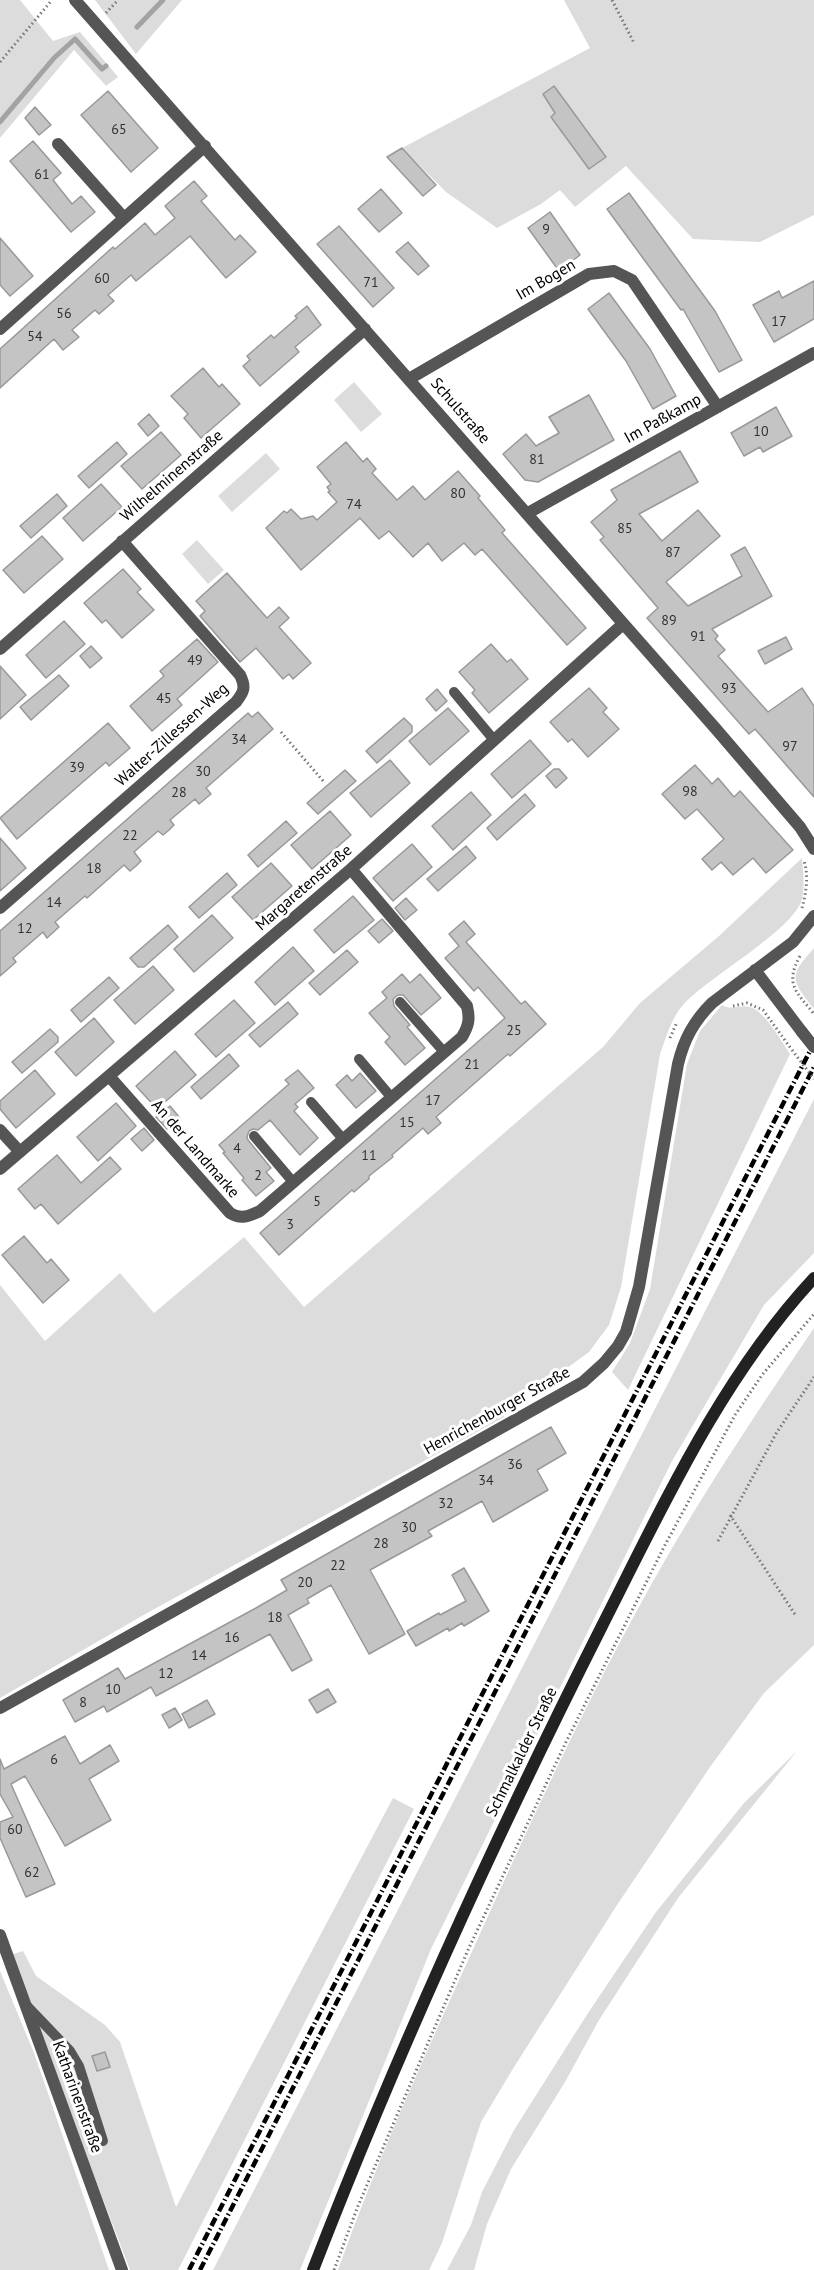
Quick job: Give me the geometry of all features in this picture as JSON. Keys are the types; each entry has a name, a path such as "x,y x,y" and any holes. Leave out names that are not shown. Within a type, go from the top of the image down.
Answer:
{"main road":[{"name":"Schmalkalder Straße","path":"313,2270 341,2197 451,1939 552,1725 695,1447 757,1348 814,1278"}],"street":[{"name":"Schulstraße","path":"75,0 528,513 800,827 814,849"},
{"path":"58,144 124,218"},
{"path":"2,323 205,146"},
{"name":"Im Bogen","path":"410,378 589,274 614,271 632,280 718,407"},
{"name":"Wilhelminenstraße","path":"0,649 365,329"},
{"name":"Im Paßkamp","path":"528,513 814,353"},
{"name":"Walter-Zillessen-Weg","path":"0,908 236,702 244,692 244,684 240,675 122,541"},
{"name":"Margaretenstraße","path":"0,1169 351,869 623,624"},
{"name":"An der Landmarke","path":"109,1076 230,1213 237,1217 247,1217 261,1210 462,1037 468,1026 469,1016 466,1006 351,869"},
{"path":"814,916 794,942 755,970 814,1047"},
{"name":"Henrichenburger Straße","path":"0,1707 583,1382 604,1363 626,1332 639,1287 683,1043 700,1015 755,970"},
{"path":"0,1130 20,1152"},
{"name":"Katharinenstraße","path":"0,1935 122,2270"}],"lane":[{"path":"454,692 494,740"},
{"path":"400,1002 444,1052"},
{"path":"359,1059 392,1097"},
{"path":"311,1102 343,1139"},
{"path":"254,1136 293,1182"},
{"path":"27,2006 70,2051 79,2066 103,2141"}],"path":[{"path":"0,62 52,0"},
{"path":"95,22 118,0"},
{"path":"619,0 613,2 634,43"},
{"path":"281,732 324,782"},
{"path":"807,949 791,972 794,988 813,1014"},
{"path":"726,1006 747,1003 763,1010 814,1079"},
{"path":"334,2270 358,2206 468,1950 591,1692 664,1547 735,1415 762,1376 814,1314"},
{"path":"717,1541 777,1432 814,1377"},
{"path":"730,1515 796,1616"}],"shaded area":[{"path":"0,0 20,0 53,41 80,32 118,77 106,86 74,50 0,138"},
{"path":"95,0 182,0 136,54"},
{"path":"564,0 814,0 814,215 760,242 693,239 626,166 575,207 560,190 541,204 497,228 446,192 402,148 590,48"},
{"path":"354,382 382,414 361,432 334,400"},
{"path":"266,453 280,469 232,512 218,496"},
{"path":"197,540 224,570 208,584 182,554"},
{"path":"802,858 803,894 796,911 784,925 683,1005 669,1028 660,1054 621,1287 609,1325 589,1352 563,1371 504,1403 504,1417 147,1613 0,1698 0,1285 45,1341 120,1273 154,1313 244,1237 304,1307 603,1047 640,1003 719,936"},
{"path":"814,948 814,1009 801,991 796,978 800,966"},
{"path":"722,1005 746,1006 755,1009 772,1027 790,1054 628,1390 612,1372 630,1343 650,1289 687,1064 700,1031"},
{"path":"814,1099 814,1253 764,1305 672,1461 431,1949 300,2270 213,2270"},
{"path":"814,1328 814,1645 764,1693 710,1767 617,1905 514,2067 481,2122 442,2243 429,2270 338,2270 368,2190 418,2072 518,1850 594,1692 678,1538 744,1432"},
{"path":"797,1751 678,1898 599,2020 565,2082 511,2169 487,2224 474,2270 447,2270 471,2225 482,2192 514,2130 588,2013 656,1912 744,1803"},
{"path":"393,1798 414,1809 178,2270 130,2270 10,1955 23,1951 36,1976 105,2025 120,2042 176,2207"},
{"path":"0,1971 34,2053 109,2270 0,2270"}],"building":[{"path":"554,86 606,157 589,169 551,117 555,113 543,94"},
{"path":"108,91 158,148 131,172 81,115"},
{"path":"35,107 51,125 39,135 25,118"},
{"path":"33,141 61,173 53,180 72,204 81,196 95,212 71,232 10,161"},
{"path":"402,148 436,185 423,196 387,157"},
{"path":"194,181 207,196 201,201 235,240 240,235 256,252 226,278 190,236 136,281 131,275 108,295 114,301 99,314 95,310 72,330 79,337 63,350 54,339 0,388 0,349 113,247 115,249 145,223 155,235 175,218 165,206"},
{"path":"381,189 402,213 379,232 358,209"},
{"path":"629,193 715,311 742,360 719,372 683,309 681,310 607,209"},
{"path":"550,212 580,255 559,271 528,228"},
{"path":"339,226 394,288 373,307 317,244"},
{"path":"0,238 33,276 10,296 0,285"},
{"path":"408,242 429,266 418,275 396,252"},
{"path":"814,281 814,319 774,342 753,305 779,291 782,298"},
{"path":"609,293 650,349 676,396 653,409 626,361 588,309"},
{"path":"307,306 321,325 295,347 299,352 260,386 243,366 250,360 247,356 271,335 274,338"},
{"path":"203,368 219,387 222,384 240,404 201,438 184,418 188,414 171,396"},
{"path":"589,395 614,440 538,482 525,480 503,454 526,434 536,446 559,433 549,417"},
{"path":"776,407 792,436 763,452 760,447 744,456 731,433"},
{"path":"149,414 159,426 148,436 138,424"},
{"path":"161,432 181,455 142,489 121,466"},
{"path":"117,442 127,454 89,488 78,476"},
{"path":"346,442 363,462 367,458 376,469 372,473 397,500 413,486 425,500 458,471 505,530 502,533 586,628 567,645 482,549 475,555 464,543 442,561 428,543 413,557 389,531 379,539 360,518 301,570 266,528 284,511 287,513 291,509 301,519 313,516 317,520 337,502 328,492 330,491 327,487 331,484 317,467"},
{"path":"680,451 698,482 639,514 662,541 698,510 720,536 666,582 688,606 742,576 731,555 745,547 772,596 712,629 718,636 715,639 725,650 718,656 768,712 802,688 814,706 814,797 755,729 749,734 647,618 658,608 600,540 604,537 591,522 617,500 611,490"},
{"path":"101,484 122,507 83,541 63,518"},
{"path":"57,494 67,506 31,538 20,526"},
{"path":"42,536 63,559 24,593 3,570"},
{"path":"123,569 141,589 137,592 154,610 122,638 106,620 102,623 84,603"},
{"path":"227,573 267,618 279,607 289,618 279,627 311,663 293,679 289,674 283,679 256,648 240,662 200,616 205,611 196,601"},
{"path":"64,621 85,644 46,678 26,655"},
{"path":"786,637 792,649 765,664 758,651"},
{"path":"197,639 218,662 177,699 182,705 152,731 130,706 164,676 160,671"},
{"path":"491,644 507,662 511,659 528,679 489,713 472,693 475,690 459,672"},
{"path":"91,646 102,658 90,668 80,656"},
{"path":"0,666 26,695 0,719"},
{"path":"59,675 69,686 31,720 20,707"},
{"path":"589,688 607,708 603,712 619,729 588,757 572,739 568,742 550,722"},
{"path":"437,689 447,701 436,711 426,699"},
{"path":"448,708 469,731 430,765 409,741"},
{"path":"258,712 273,729 206,788 211,794 199,804 195,799 170,820 174,825 169,830 163,835 158,831 134,852 141,861 136,866 130,871 124,865 87,898 85,896 55,922 59,927 47,938 43,932 13,958 16,962 0,976 0,931 248,713 252,717"},
{"path":"404,718 412,726 412,732 377,763 366,751"},
{"path":"108,723 130,748 109,766 106,762 17,839 0,818"},
{"path":"530,740 551,764 512,798 491,774"},
{"path":"390,760 410,783 371,817 350,793"},
{"path":"695,765 712,784 718,778 734,797 740,791 793,850 766,873 753,858 733,875 721,862 712,870 702,859 724,839 697,809 685,819 662,794"},
{"path":"554,769 559,769 567,778 556,788 546,776"},
{"path":"345,770 356,781 318,814 307,803"},
{"path":"471,792 491,815 453,850 432,826"},
{"path":"525,794 535,806 497,840 487,828"},
{"path":"330,811 351,835 312,869 291,845"},
{"path":"286,821 297,833 258,867 248,855"},
{"path":"0,838 26,868 0,891"},
{"path":"412,844 432,867 393,901 373,878"},
{"path":"466,846 476,858 438,891 427,879"},
{"path":"271,863 292,886 253,920 232,897"},
{"path":"227,873 237,885 199,918 189,907"},
{"path":"353,896 374,920 334,953 314,930"},
{"path":"406,898 417,910 405,920 395,908"},
{"path":"212,915 233,938 194,972 174,949"},
{"path":"382,919 393,931 379,943 368,931"},
{"path":"464,921 475,934 466,942 521,1004 525,1001 546,1024 436,1117 441,1123 428,1134 423,1128 369,1176 369,1179 354,1192 352,1190 279,1255 260,1233 505,1018 478,987 474,991 445,958 459,946 449,934"},
{"path":"168,925 178,937 144,967 138,967 130,958"},
{"path":"293,947 314,971 275,1005 255,982"},
{"path":"347,950 358,962 320,995 309,983"},
{"path":"153,966 174,990 135,1024 114,1000"},
{"path":"402,974 410,983 420,974 441,998 421,1015 403,995 398,995 393,999 394,1006 410,1025 407,1027 425,1048 405,1065 385,1042 390,1037 369,1013 387,998 382,992"},
{"path":"109,977 119,988 81,1022 71,1010"},
{"path":"234,1000 255,1023 216,1057 195,1034"},
{"path":"288,1002 298,1014 260,1047 249,1035"},
{"path":"94,1018 114,1042 76,1076 55,1052"},
{"path":"50,1029 58,1037 58,1042 22,1073 12,1062"},
{"path":"175,1051 196,1075 157,1109 136,1086"},
{"path":"229,1054 239,1066 201,1099 191,1087"},
{"path":"35,1070 55,1094 16,1128 0,1109 0,1101"},
{"path":"298,1070 314,1088 295,1104 298,1107 294,1111 318,1138 300,1155 270,1120 258,1130 249,1131 248,1140 271,1168 266,1172 274,1181 256,1196 242,1180 244,1178 219,1145 289,1084 285,1080"},
{"path":"360,1073 376,1091 356,1108 336,1085 347,1075 352,1081"},
{"path":"116,1103 136,1126 98,1161 77,1137"},
{"path":"170,1106 180,1118 167,1129 156,1117"},
{"path":"144,1128 154,1140 142,1151 131,1139"},
{"path":"57,1155 81,1183 110,1157 121,1169 58,1224 41,1204 35,1209 18,1189"},
{"path":"24,1236 47,1263 51,1259 69,1280 43,1303 2,1255"},
{"path":"551,1427 566,1453 537,1470 548,1490 493,1522 482,1501 428,1531 432,1536 370,1570 405,1634 369,1654 331,1585 307,1599 309,1603 288,1615 312,1660 292,1671 270,1634 156,1696 151,1687 107,1712 104,1706 75,1722 63,1700 118,1668 125,1679 256,1608 287,1590 281,1580"},
{"path":"464,1568 489,1611 464,1626 462,1623 449,1631 448,1628 416,1646 407,1631 466,1601 452,1575"},
{"path":"328,1689 336,1702 317,1713 309,1700"},
{"path":"207,1700 215,1714 189,1728 182,1714"},
{"path":"175,1708 182,1720 169,1728 162,1715"},
{"path":"65,1736 80,1764 110,1745 119,1761 89,1779 111,1820 65,1846 25,1776 11,1784 55,1884 26,1897 0,1838 0,1822 13,1817 0,1794 0,1759 4,1769"},
{"path":"105,2052 110,2067 97,2071 92,2056"}],"waterway":[{"path":"137,27 163,0"},
{"path":"0,122 54,58 75,39 102,69 106,66"}],"railway":[{"path":"189,2270 814,1043"},
{"path":"200,2270 814,1067"}]}
